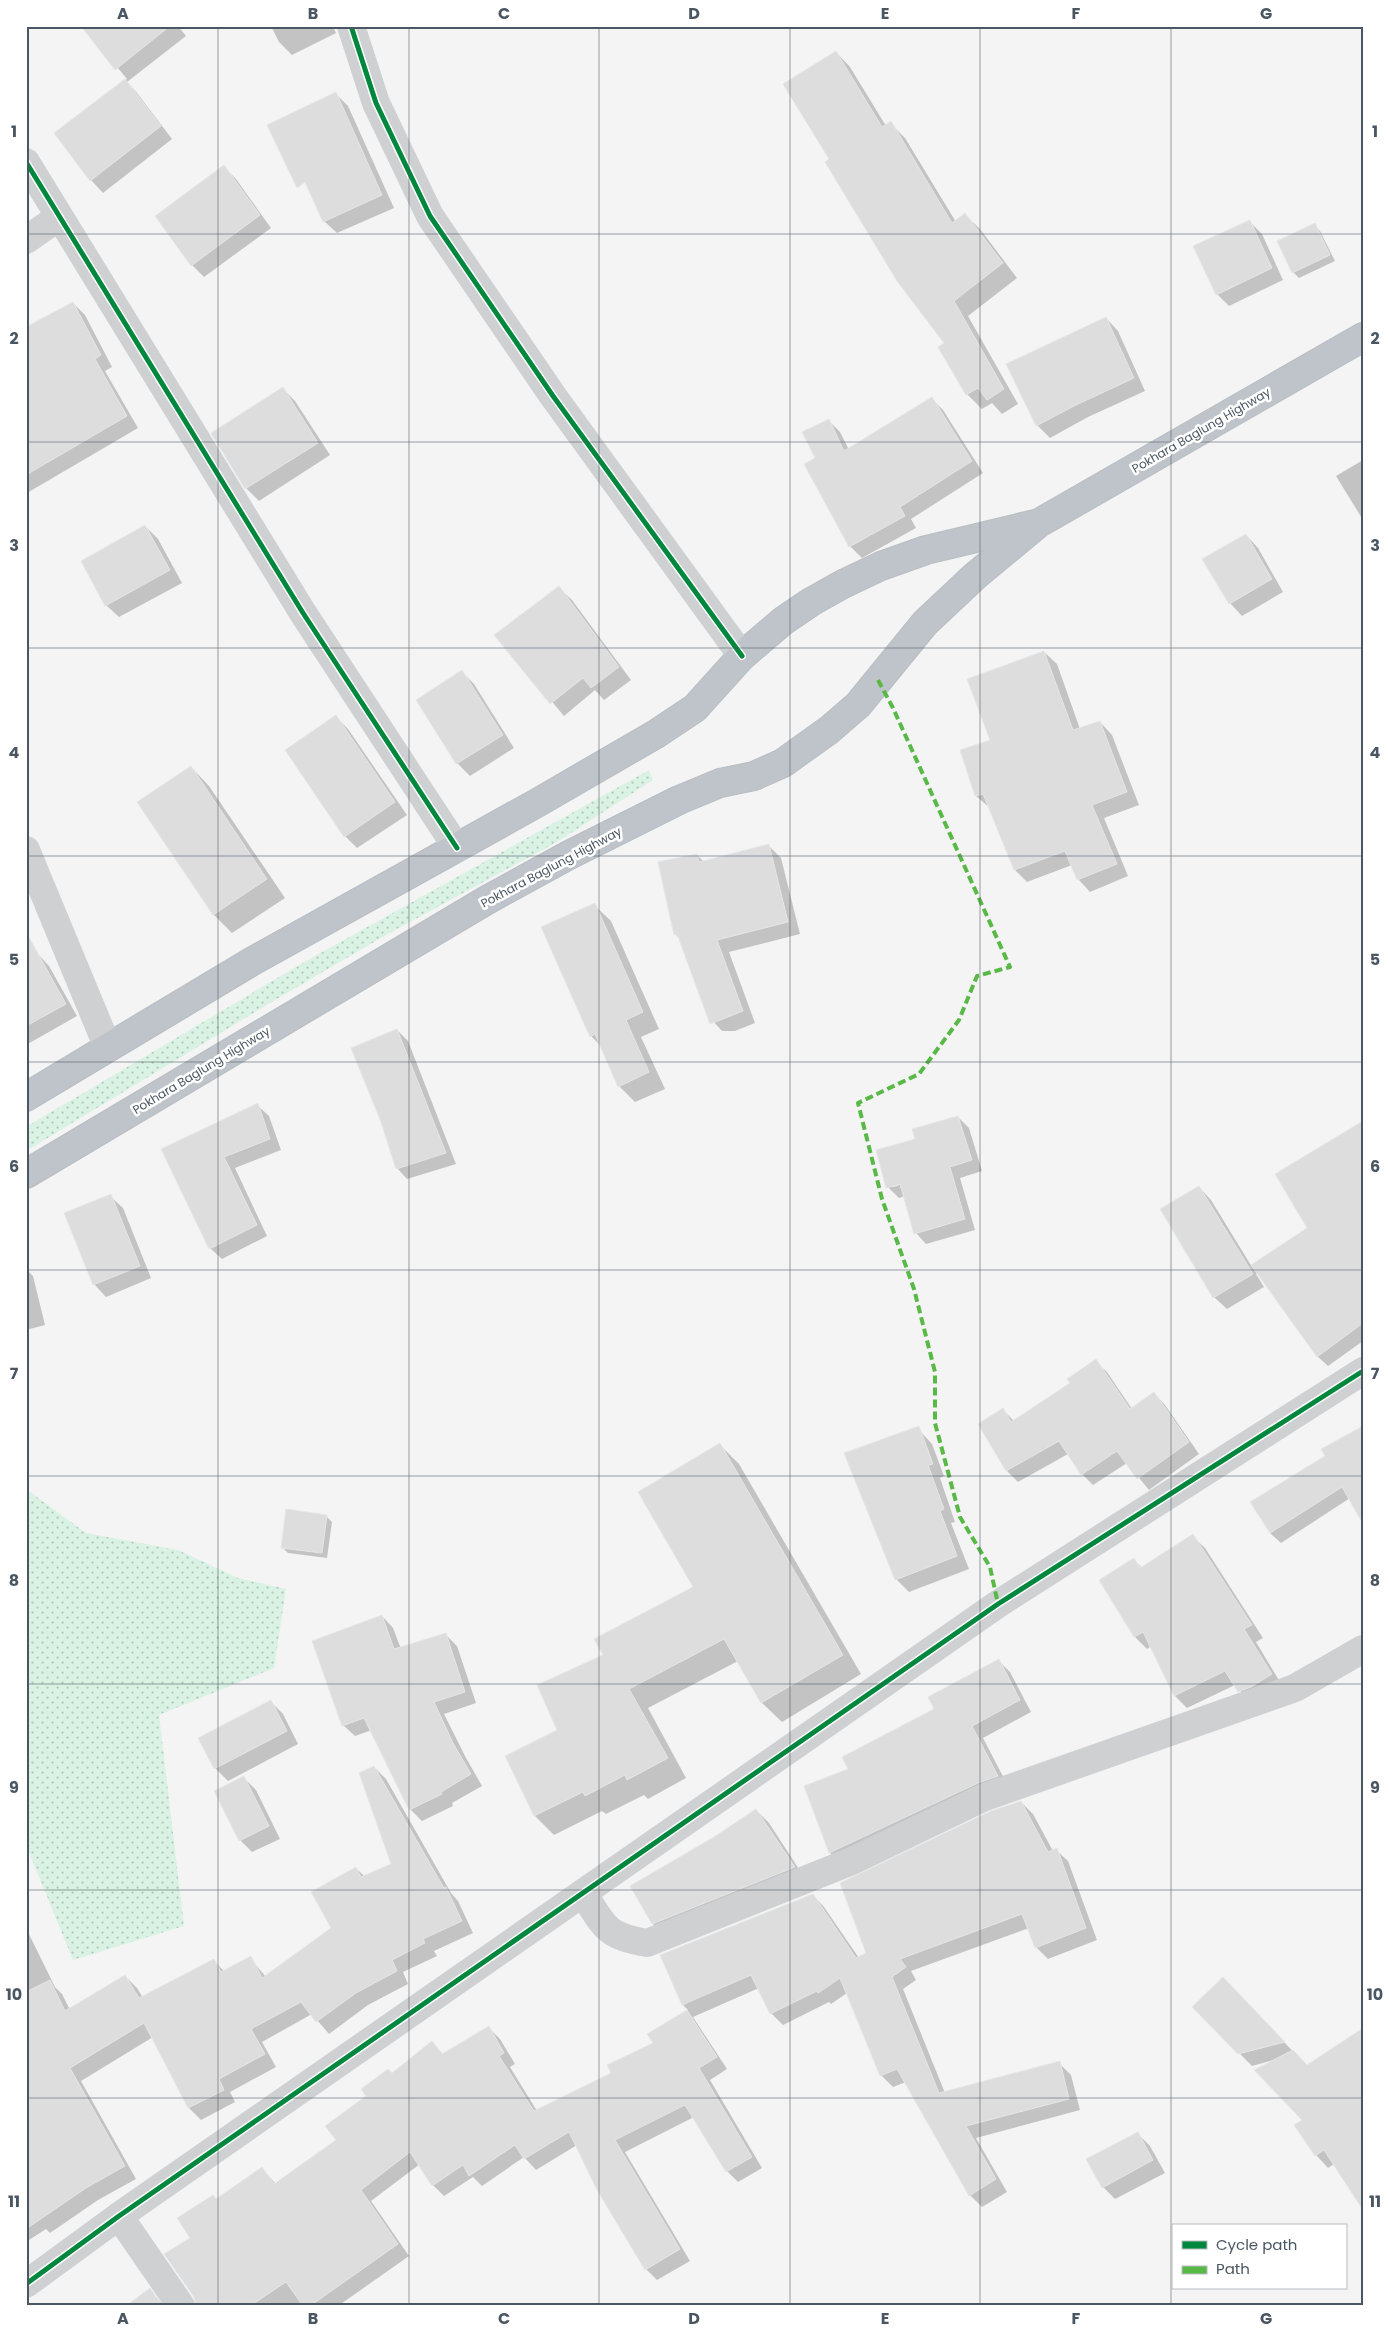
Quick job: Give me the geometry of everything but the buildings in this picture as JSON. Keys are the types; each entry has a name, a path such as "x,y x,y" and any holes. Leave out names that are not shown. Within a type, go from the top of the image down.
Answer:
{"highway":[{"name":"Pokhara Baglung Highway","path":"26,1174 487,900 560,860 679,800 720,783 754,776 783,763 829,730 858,705 925,623 976,576 1039,523 1363,337"},
{"name":"Pokhara Baglung Highway","path":"26,1097 251,962 457,848 630,749 695,708 742,656 783,621 811,602 881,566 952,543 1039,523"}],"street":[{"path":"351,26 376,103 430,216 553,396 742,656"},
{"path":"26,162 303,613 457,848"},
{"path":"26,240 60,217"},
{"path":"26,850 108,1048"},
{"path":"26,2284 119,2216 998,1604 1363,1371"},
{"path":"583,1893 607,1930 628,1940 647,1943 852,1861 985,1797 1295,1688 1363,1648"},
{"path":"119,2216 181,2306"}],"green space":[{"path":"649,770 653,780 557,842 386,935 26,1151 26,1127 301,964"},
{"path":"26,1489 86,1533 178,1550 238,1578 286,1589 274,1668 159,1715 184,1926 73,1960 26,1845"}],"marked path":[{"path":"878,680 893,708 1010,967 977,976 959,1020 919,1074 858,1103 882,1199 914,1289 935,1372 935,1423 960,1517 990,1567 998,1604"}],"cycle path":[{"path":"351,26 376,103 430,216 553,396 742,656"},
{"path":"26,162 303,613 457,848"},
{"path":"26,2284 119,2216 998,1604 1363,1371"}]}
